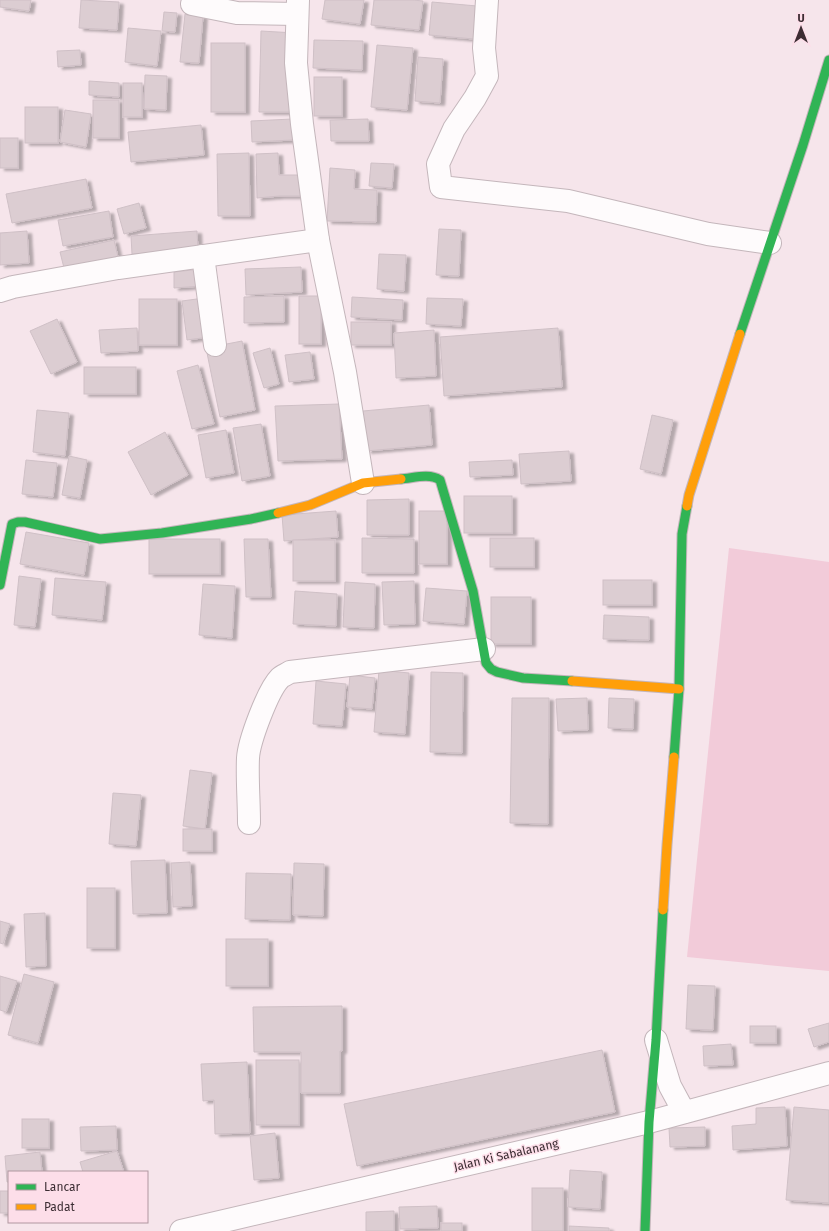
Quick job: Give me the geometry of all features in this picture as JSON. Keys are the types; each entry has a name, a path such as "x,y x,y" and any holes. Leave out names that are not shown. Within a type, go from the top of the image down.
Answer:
{"street":[{"path":"487,0 484,48 487,76 476,98 454,129 438,164 441,187 568,201 708,234 770,243"},
{"path":"192,4 237,13 298,7 296,63 302,124 318,240 345,372 363,484"},
{"path":"645,1231 649,1122 656,1040 667,845 679,690 682,534 689,495 803,145 829,60"},
{"path":"0,291 13,287 118,268 318,240"},
{"path":"203,256 214,345"},
{"path":"0,585 12,524 18,522 25,522 100,538 162,533 251,519 310,505 363,484 430,476 440,480 473,591 486,664 491,669 497,672 523,678 679,690"},
{"path":"250,822 248,756 254,732 261,713 273,686 280,678 290,672 484,649"},
{"path":"656,1040 670,1086 684,1112"},
{"name":"Jalan Ki Sabalanang","path":"181,1231 649,1122 829,1073"}],"shaded area":[{"path":"729,548 829,562 829,971 687,957"}],"building":[{"path":"0,0 31,0 29,11 0,7"},
{"path":"81,0 119,2 117,30 79,28"},
{"path":"325,0 364,0 360,24 322,19"},
{"path":"374,0 423,1 419,30 371,25"},
{"path":"432,2 477,6 474,39 429,35"},
{"path":"164,12 177,13 175,32 162,31"},
{"path":"185,14 203,16 199,63 180,62"},
{"path":"128,28 161,31 157,66 125,62"},
{"path":"261,31 295,33 292,112 259,112"},
{"path":"314,40 363,41 362,70 313,68"},
{"path":"211,43 245,43 245,112 211,112"},
{"path":"377,45 413,48 407,110 371,107"},
{"path":"80,50 81,65 58,67 57,51"},
{"path":"418,57 443,59 440,103 415,101"},
{"path":"145,75 167,76 166,110 144,109"},
{"path":"314,77 342,77 342,116 314,116"},
{"path":"89,81 119,83 119,97 89,95"},
{"path":"123,83 142,83 142,117 123,117"},
{"path":"93,100 119,100 119,138 93,138"},
{"path":"25,107 58,107 58,143 25,143"},
{"path":"65,110 91,114 86,147 60,142"},
{"path":"292,119 293,140 252,142 251,121"},
{"path":"368,119 369,141 331,141 330,120"},
{"path":"201,125 204,155 131,162 128,132"},
{"path":"0,138 18,138 18,168 0,168"},
{"path":"249,153 250,216 218,216 217,154"},
{"path":"278,153 279,175 305,175 305,196 257,198 256,154"},
{"path":"371,163 394,164 392,188 369,186"},
{"path":"330,168 355,170 354,189 377,190 376,222 327,221"},
{"path":"86,179 92,208 12,223 6,194"},
{"path":"139,203 146,228 124,234 117,209"},
{"path":"109,211 113,237 63,246 58,220"},
{"path":"439,229 461,230 459,276 436,275"},
{"path":"27,231 29,263 0,265 0,233"},
{"path":"197,231 198,250 132,254 131,236"},
{"path":"114,240 119,261 65,272 60,252"},
{"path":"379,254 406,255 404,291 377,289"},
{"path":"301,267 302,292 246,295 245,269"},
{"path":"201,269 202,286 174,288 174,272"},
{"path":"284,296 284,322 244,323 244,297"},
{"path":"299,296 321,296 321,344 299,344"},
{"path":"352,297 403,300 402,320 351,317"},
{"path":"204,298 209,337 187,340 182,301"},
{"path":"427,298 463,299 461,326 426,324"},
{"path":"139,299 177,299 177,345 139,345"},
{"path":"57,319 77,362 51,374 30,331"},
{"path":"351,322 391,322 391,345 351,345"},
{"path":"137,328 138,351 101,353 99,330"},
{"path":"558,328 562,387 444,396 440,337"},
{"path":"434,330 436,376 396,378 394,333"},
{"path":"242,341 255,410 220,417 206,348"},
{"path":"270,348 279,384 264,388 253,353"},
{"path":"310,352 314,379 289,382 285,355"},
{"path":"198,365 214,424 192,429 177,371"},
{"path":"84,367 136,367 136,394 84,394"},
{"path":"339,404 342,459 278,461 275,406"},
{"path":"429,405 432,445 367,451 363,411"},
{"path":"37,410 69,413 65,456 33,452"},
{"path":"652,415 673,420 661,474 640,469"},
{"path":"261,424 270,476 242,481 233,428"},
{"path":"226,430 234,473 206,478 198,435"},
{"path":"165,432 188,475 151,495 128,452"},
{"path":"569,451 571,481 521,484 519,454"},
{"path":"69,456 87,460 80,498 62,495"},
{"path":"26,460 57,463 53,497 22,494"},
{"path":"512,460 513,475 470,477 469,462"},
{"path":"464,496 512,496 512,533 464,533"},
{"path":"409,499 409,535 367,535 367,500"},
{"path":"336,511 338,537 284,541 282,515"},
{"path":"419,511 447,511 447,564 419,564"},
{"path":"26,532 89,543 84,575 20,564"},
{"path":"362,538 414,539 414,573 362,573"},
{"path":"490,538 534,538 534,567 490,567"},
{"path":"149,539 220,539 220,574 149,574"},
{"path":"244,539 268,539 271,597 246,597"},
{"path":"293,540 335,540 335,581 293,581"},
{"path":"19,576 41,579 35,627 14,625"},
{"path":"55,578 106,582 102,620 52,615"},
{"path":"603,580 652,580 652,605 603,605"},
{"path":"414,581 415,624 384,625 382,582"},
{"path":"345,582 375,584 374,628 343,627"},
{"path":"203,584 235,586 232,638 199,635"},
{"path":"426,588 467,591 464,624 423,621"},
{"path":"295,591 337,594 336,626 293,624"},
{"path":"491,597 531,597 531,644 491,644"},
{"path":"604,615 649,617 649,640 603,639"},
{"path":"379,670 409,673 405,734 374,732"},
{"path":"431,672 463,673 462,753 430,752"},
{"path":"350,675 375,678 372,709 347,707"},
{"path":"316,681 346,684 342,726 313,724"},
{"path":"512,698 549,698 548,824 510,823"},
{"path":"587,698 588,730 558,731 556,699"},
{"path":"609,698 634,699 633,729 608,728"},
{"path":"190,770 212,773 205,829 183,826"},
{"path":"113,793 141,795 136,846 109,844"},
{"path":"183,829 212,829 212,851 183,851"},
{"path":"165,860 167,913 133,914 131,861"},
{"path":"190,862 192,906 173,907 171,863"},
{"path":"294,863 324,864 323,916 293,915"},
{"path":"246,873 291,874 290,920 245,919"},
{"path":"87,888 115,888 115,948 87,948"},
{"path":"45,913 46,966 26,967 24,914"},
{"path":"0,921 10,924 3,944 0,943"},
{"path":"226,939 268,939 268,986 226,986"},
{"path":"24,974 54,982 38,1043 8,1035"},
{"path":"0,976 17,981 6,1012 0,1010"},
{"path":"688,985 715,986 713,1030 686,1029"},
{"path":"342,1006 340,1093 301,1093 301,1052 254,1052 253,1007"},
{"path":"829,1023 829,1042 814,1047 808,1029"},
{"path":"750,1026 776,1026 776,1043 750,1043"},
{"path":"731,1044 733,1065 704,1066 703,1046"},
{"path":"602,1050 615,1112 357,1166 344,1104"},
{"path":"256,1060 299,1060 299,1125 256,1125"},
{"path":"247,1062 250,1133 215,1134 214,1100 203,1101 201,1064"},
{"path":"785,1107 787,1146 733,1150 732,1126 756,1124 756,1108"},
{"path":"794,1107 829,1110 829,1203 786,1200"},
{"path":"22,1119 49,1119 49,1148 22,1148"},
{"path":"116,1126 117,1150 81,1151 80,1127"},
{"path":"705,1127 705,1146 670,1147 669,1128"},
{"path":"275,1133 279,1178 254,1180 250,1136"},
{"path":"117,1151 124,1171 83,1171 80,1162"},
{"path":"40,1152 42,1171 8,1171 7,1182 5,1156"},
{"path":"570,1170 602,1172 600,1209 568,1207"},
{"path":"532,1188 563,1188 563,1231 532,1231"},
{"path":"0,1191 8,1191 8,1213 0,1213"},
{"path":"437,1206 438,1228 400,1229 399,1207"},
{"path":"394,1211 394,1231 366,1231 366,1212"},
{"path":"441,1223 462,1223 462,1231 441,1231"},
{"path":"569,1226 609,1228 609,1231 569,1231"}],"traffic: fast":[{"path":"740,334 803,145 829,60"},
{"path":"401,479 426,476 440,480 473,591 486,663 491,669 497,672 523,678 572,681"},
{"path":"674,757 679,689 682,534 687,506"},
{"path":"0,585 12,524 18,522 25,522 100,539 162,533 251,519 278,513"},
{"path":"645,1231 649,1122 656,1040 663,910"}],"traffic: slow":[{"path":"687,506 689,495 740,334"},
{"path":"278,513 310,505 363,483 401,479"},
{"path":"572,681 679,689"},
{"path":"663,910 674,757"}]}
